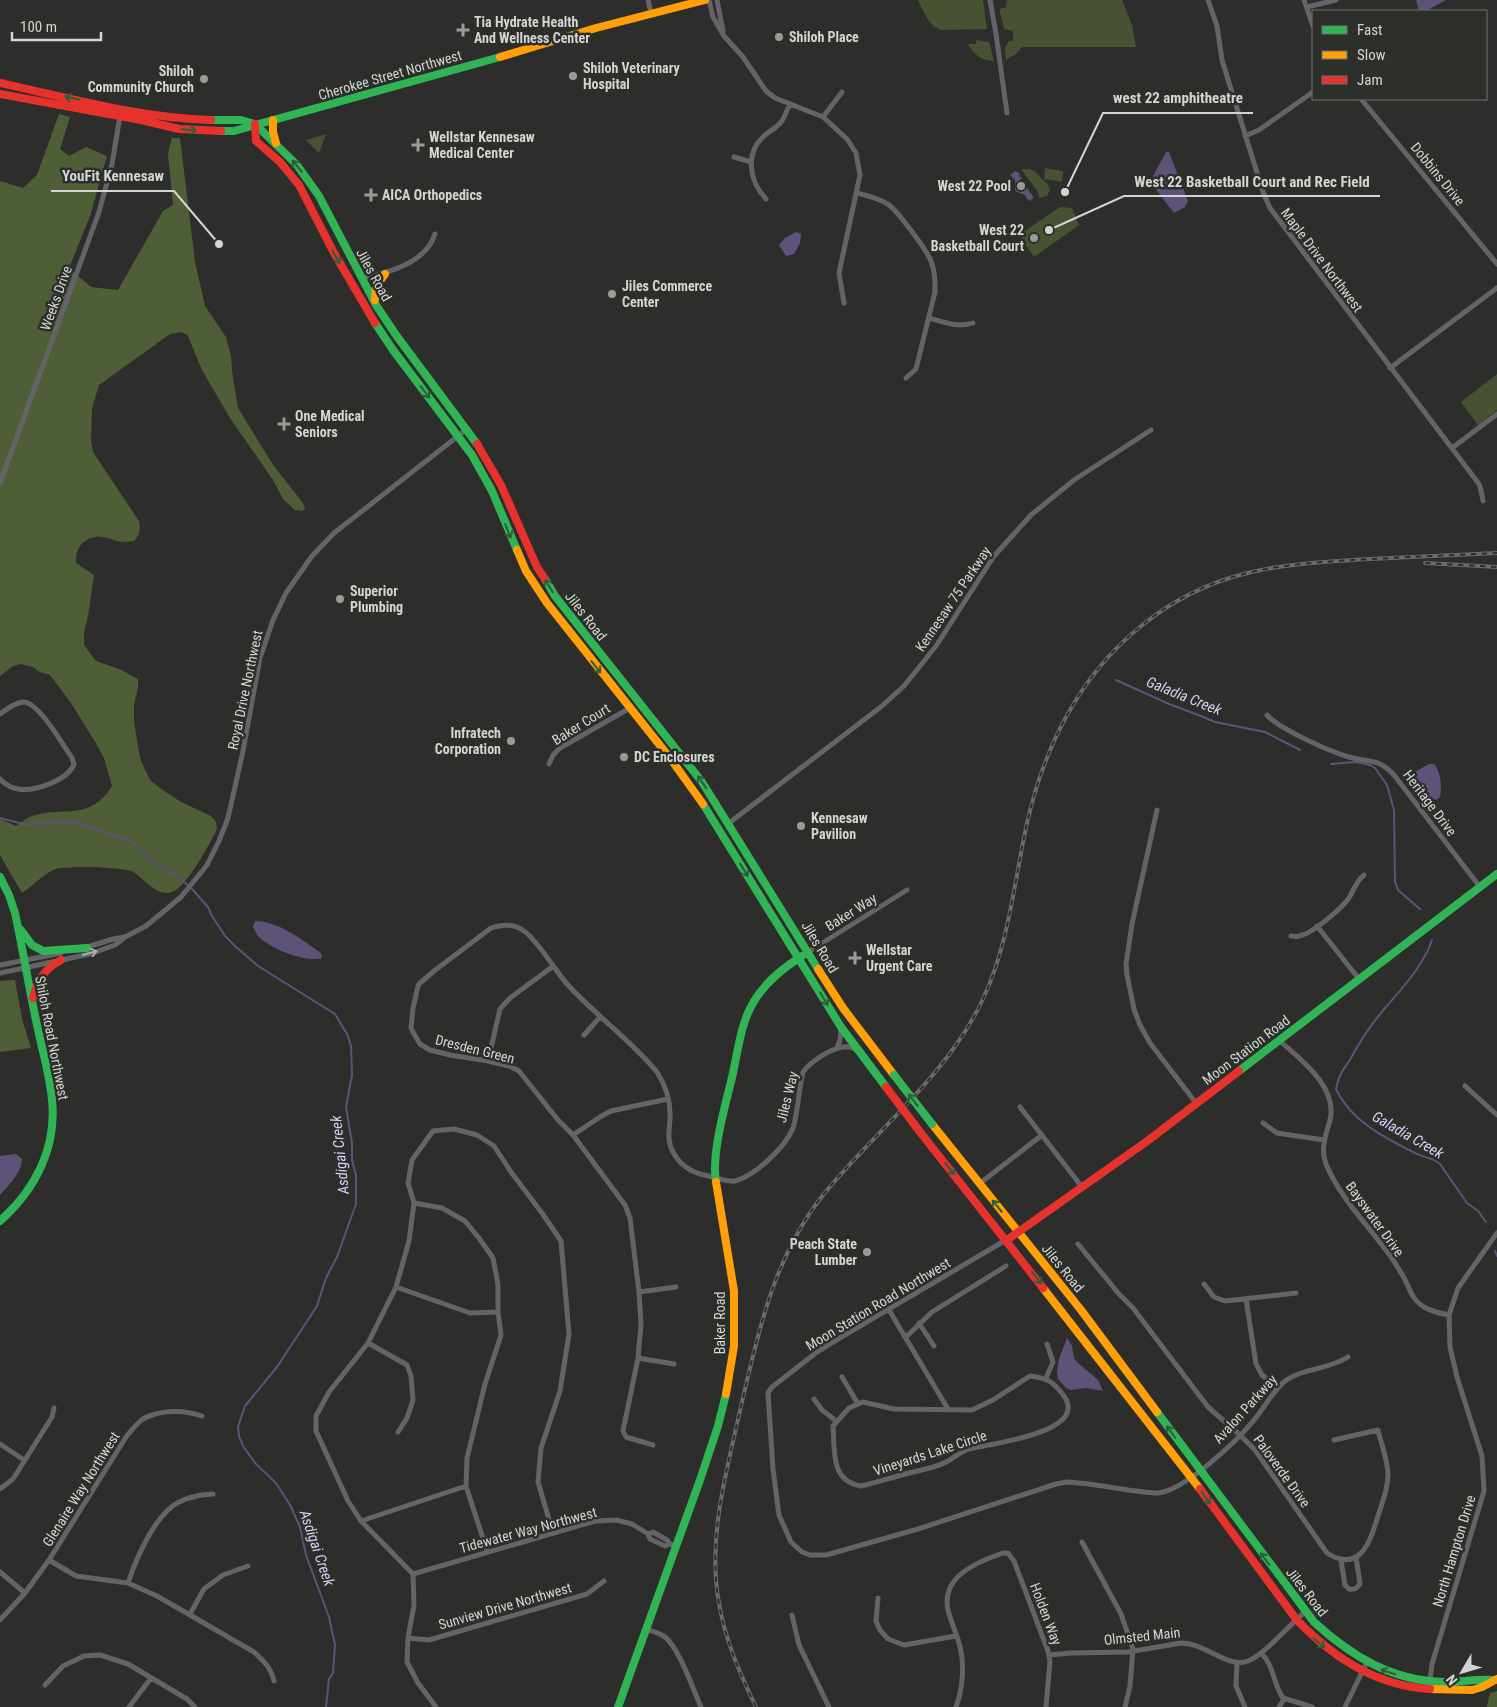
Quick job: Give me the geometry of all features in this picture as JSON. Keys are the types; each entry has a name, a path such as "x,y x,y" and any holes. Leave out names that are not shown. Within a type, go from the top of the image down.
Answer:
{"street":[{"path":"648,0 652,13"},
{"path":"707,0 724,36 742,57 766,91 775,98 823,117 847,139 856,153 860,175 839,273 844,303"},
{"name":"Cherokee Street Northwest","path":"0,94 179,129 234,132 255,124 481,63 652,13 707,0"},
{"path":"717,0 724,36"},
{"path":"990,0 1007,114"},
{"name":"Maple Drive Northwest","path":"1208,0 1217,26 1222,60 1263,192 1270,208 1479,484 1482,501"},
{"path":"1304,0 1312,23"},
{"path":"1306,7 1336,0"},
{"name":"Cherokee Street Northwest","path":"0,83 112,108 154,115 181,119 241,120 255,124"},
{"path":"823,117 842,92"},
{"path":"1245,136 1259,130 1312,93"},
{"name":"Dobbins Drive","path":"1362,100 1497,264"},
{"path":"766,199 756,186 751,173 751,162 759,142 780,123 790,104"},
{"name":"Weeks Drive","path":"0,484 99,212 112,164 120,116"},
{"path":"273,120 273,132 276,143"},
{"name":"Jiles Road","path":"255,124 297,165 319,196 376,304 400,340 481,449 501,484 530,553 555,596 687,761 729,823 854,1025 1081,1310 1304,1612 1334,1641 1367,1662 1390,1673 1430,1681 1496,1680"},
{"name":"Jiles Road","path":"255,124 256,140 280,162 299,185 345,273 381,333 458,436 476,464 492,491 521,559 535,586 559,621 674,763 702,802 857,1050 1192,1478 1296,1619 1326,1649 1363,1671 1401,1685 1444,1690 1480,1688 1496,1680"},
{"path":"734,157 751,162"},
{"path":"857,193 874,198 896,211 928,256 936,278 935,292 916,369 906,378"},
{"path":"362,278 385,274 401,268 430,247 435,234"},
{"path":"376,304 375,290 378,280 385,274"},
{"path":"1390,368 1497,288"},
{"path":"929,318 965,326 973,323"},
{"path":"1452,448 1497,414"},
{"name":"Royal Drive Northwest","path":"25,964 61,960 96,952 115,945 125,937 146,926 181,897 202,872 219,841 229,814 260,658 267,635 286,593 312,556 334,533 467,429"},
{"name":"Kennesaw 75 Parkway","path":"729,823 882,706 904,686 936,646 994,556 1031,515 1074,480 1151,430"},
{"path":"0,714 18,703 28,702 42,716 72,758 74,764 69,773 50,784 40,787 16,789 0,779"},
{"name":"Baker Court","path":"549,764 553,755 560,748 630,708"},
{"name":"Heritage Drive","path":"1267,715 1279,725 1336,753 1386,766 1480,887"},
{"path":"1157,810 1132,924 1126,976 1140,1025 1150,1043 1196,1104"},
{"name":"Moon Station Road","path":"1006,1240 1082,1188 1196,1104 1497,874"},
{"path":"1291,936 1300,936 1317,926 1345,903 1357,882 1364,876"},
{"name":"Shiloh Road Northwest","path":"0,878 13,904 18,926 51,1098 52,1128 48,1151 40,1173 23,1199 0,1221"},
{"name":"Baker Way","path":"808,952 906,890"},
{"name":"Dresden Green","path":"653,1445 624,1435 624,1422 638,1358 641,1324 639,1292 628,1212 619,1196 573,1135 558,1120 519,1071 509,1066 488,1061 430,1050 420,1044 411,1028 415,995 420,983 434,970 491,928 502,925 515,926 525,932 572,989 653,1067 665,1085 670,1106 669,1139 674,1154 682,1165 693,1172 715,1178"},
{"path":"18,926 32,945 43,952 87,948"},
{"path":"1317,926 1359,979"},
{"name":"Royal Drive Northwest","path":"25,964 125,937"},
{"name":"Baker Road","path":"618,1707 673,1545 718,1426 728,1388 734,1346 734,1292 715,1178 717,1146 748,1014 765,986 788,965 808,952"},
{"path":"32,1000 44,971 61,960"},
{"path":"0,965 25,964"},
{"path":"0,973 25,964"},
{"path":"488,1061 500,1009 510,998 552,967"},
{"path":"584,1035 600,1017"},
{"path":"836,1048 840,1040 841,1027"},
{"name":"Bayswater Drive","path":"1280,1040 1313,1072 1329,1098 1332,1111 1324,1140 1323,1155 1339,1189 1370,1232 1383,1246 1404,1277 1415,1299 1432,1311 1449,1315"},
{"path":"836,1048 848,1046 857,1050"},
{"name":"Jiles Way","path":"715,1178 726,1181 740,1179 756,1171 767,1161 787,1137 793,1126 802,1076 805,1070 815,1061 836,1048"},
{"path":"1465,1086 1497,1115"},
{"path":"573,1135 611,1111 668,1099"},
{"path":"1020,1107 1082,1188"},
{"path":"1263,1123 1277,1133 1324,1140"},
{"path":"436,1707 418,1683 406,1662 414,1605 413,1574 362,1521 348,1501 316,1431 316,1416 330,1392 368,1343 396,1287 409,1241 414,1204 408,1183 412,1160 434,1131 454,1130 477,1135 494,1146 542,1213 560,1242 569,1334 560,1391 541,1448 538,1482 553,1533"},
{"path":"980,1184 1042,1135"},
{"path":"414,1204 442,1208 465,1221 492,1258 498,1285 498,1312 501,1335 485,1384 467,1458 466,1486 487,1551"},
{"name":"North Hampton Drive","path":"1430,1681 1432,1664 1484,1491 1482,1456 1450,1347 1449,1315 1458,1288 1497,1233"},
{"name":"Moon Station Road Northwest","path":"1006,1240 817,1352 772,1388 768,1394 773,1469 779,1514 791,1542 802,1552 810,1555 826,1555 918,1529 1056,1484 1077,1482 1155,1493 1177,1488 1192,1478"},
{"name":"Paloverde Drive","path":"1078,1244 1133,1308 1208,1407 1255,1450 1321,1546 1327,1553 1341,1560"},
{"path":"906,1337 932,1312 1006,1266"},
{"path":"1204,1284 1218,1300 1246,1299 1296,1293"},
{"path":"396,1287 470,1313 498,1312"},
{"path":"639,1292 676,1287"},
{"path":"1246,1299 1256,1364 1262,1375 1277,1388"},
{"path":"889,1310 948,1409"},
{"path":"919,1324 934,1346"},
{"path":"368,1343 407,1365 412,1376 413,1400 407,1418 398,1432"},
{"path":"1046,1378 1053,1362 1047,1344"},
{"name":"Avalon Parkway","path":"1192,1478 1240,1435 1254,1420 1277,1388 1297,1374 1328,1367 1348,1357"},
{"path":"638,1358 674,1364"},
{"name":"Vineyards Lake Circle","path":"836,1420 833,1426 836,1468 841,1476 851,1484 861,1486 944,1463 961,1452 970,1449 1014,1440 1048,1430 1058,1424 1067,1412 1067,1401 1060,1391 1046,1378 1030,1376 993,1400 972,1410 894,1409 869,1402 858,1404"},
{"path":"814,1399 822,1410 836,1420 849,1408 858,1404 842,1377"},
{"path":"0,1489 13,1478 52,1417 54,1408"},
{"name":"Glenaire Way Northwest","path":"0,1620 25,1593 50,1560 126,1437 142,1419 165,1412 189,1412 202,1416"},
{"path":"1334,1440 1378,1430 1388,1469 1387,1485 1370,1542 1356,1558 1341,1560 1345,1585 1349,1590 1353,1590 1360,1583 1356,1558"},
{"path":"0,1444 24,1460"},
{"path":"362,1521 466,1486"},
{"path":"128,1583 135,1562 164,1515 178,1502 195,1496 213,1494"},
{"name":"Tidewater Way Northwest","path":"413,1574 594,1521 616,1520 632,1524 648,1534 653,1532 673,1545"},
{"path":"1082,1542 1122,1614 1134,1651 1130,1686 1125,1707"},
{"name":"Holden Way","path":"956,1707 962,1689 962,1674 960,1653 948,1609 950,1588 953,1580 965,1570 1003,1553 1008,1553 1011,1556 1049,1656 1046,1707"},
{"path":"50,1560 76,1576 128,1583 157,1596 254,1652 271,1670 274,1681"},
{"path":"190,1614 204,1588 223,1575 248,1566"},
{"path":"0,1572 25,1593"},
{"name":"Sunview Drive Northwest","path":"408,1638 429,1640 587,1594 604,1581"},
{"path":"878,1598 876,1622 888,1639 904,1645 956,1636"},
{"path":"1245,1707 1236,1686 1237,1662 1247,1662 1261,1652 1304,1612"},
{"path":"792,1614 799,1645 829,1707"},
{"path":"646,1629 665,1637 671,1644 701,1707"},
{"name":"Olmsted Main","path":"1049,1656 1070,1653 1117,1653 1168,1644 1190,1643 1225,1659 1237,1662"},
{"path":"1261,1652 1268,1662 1280,1695 1284,1699 1312,1707"},
{"path":"45,1685 63,1666 84,1656 100,1654 128,1664 187,1699 194,1707"},
{"path":"1345,1707 1367,1662"},
{"path":"129,1707 151,1678"},
{"path":"1279,1707 1284,1699"}],"green space":[{"path":"918,0 983,0 987,29 942,30 937,28 927,18"},
{"path":"1007,0 1122,0 1132,25 1136,47 1022,47 1016,54 1006,60 1005,48 1009,41 1013,41 1013,31 1004,29 1000,9 1006,7"},
{"path":"976,40 989,42 994,61 982,58 972,51 968,44 976,44"},
{"path":"59,114 70,117 60,149 69,156 86,147 107,156 90,216 69,268 91,287 118,290 163,211 173,205 168,154 172,138 180,138 195,262 205,306 226,337 231,357 238,408 273,465 303,503 305,509 302,511 295,510 283,499 273,480 230,418 202,370 188,336 182,332 170,334 99,385 92,408 91,441 93,452 139,521 140,529 134,541 122,542 95,537 86,540 78,550 76,563 94,575 84,632 84,645 96,661 119,669 138,679 134,704 134,722 140,758 151,781 181,802 211,816 216,822 217,829 199,862 181,885 170,893 158,891 138,875 127,870 81,867 53,870 22,893 0,855 0,819 16,826 32,816 43,813 85,809 103,797 112,786 104,758 97,745 71,703 50,675 21,664 13,666 0,676 0,181 23,188 37,175"},
{"path":"326,134 319,153 306,140"},
{"path":"1045,168 1063,171 1062,182 1044,179"},
{"path":"1021,169 1034,171 1047,183 1050,190 1047,196 1039,198 1038,192"},
{"path":"1060,207 1072,208 1079,225 1034,257 1019,235"},
{"path":"1497,374 1497,410 1478,425 1461,402"},
{"path":"15,980 22,1019 31,1048 0,1052 0,981"},
{"path":"1497,1691 1497,1707 1487,1707 1490,1693"}],"shaded area":[{"path":"1416,0 1446,0 1428,10 1419,10"},
{"path":"1166,152 1169,152 1188,201 1185,207 1174,213 1150,182"},
{"name":"West 22 Pool","path":"1015,171 1020,174 1019,176 1022,178 1020,180 1033,196 1030,201 1025,195 1015,191 1015,180 1010,175"},
{"path":"796,232 801,234 800,243 794,254 786,256 779,245 785,238"},
{"path":"1429,764 1434,764 1440,780 1440,797 1436,800 1421,790 1411,776"},
{"path":"255,921 273,924 290,932 321,953 322,958 307,959 298,957 264,942 257,935 253,927"},
{"path":"16,1154 22,1159 20,1169 0,1195 0,1156"},
{"path":"1067,1338 1072,1346 1074,1358 1098,1380 1103,1391 1086,1388 1071,1390 1066,1388 1058,1379 1059,1359"}],"waterway":[{"name":"Galadia Creek","path":"1116,680 1215,722 1265,732 1300,750"},
{"name":"Galadia Creek","path":"1331,764 1356,762 1370,765 1375,768 1387,785 1394,810 1395,882 1398,890 1420,909"},
{"name":"Asdigai Creek","path":"0,818 27,825 53,822 78,823 132,842 156,864 179,877 193,890 208,907 225,936 236,947 258,966 335,1014 347,1034 351,1046 352,1075 346,1107 352,1143 352,1160 356,1175 356,1204 337,1257 326,1278 317,1306 277,1367 245,1406 238,1427 243,1446 255,1463 276,1483 290,1505 300,1527 306,1555 329,1617 335,1645 333,1673 329,1679 326,1707"},
{"name":"Galadia Creek","path":"1432,940 1418,967 1363,1038 1338,1079 1336,1089 1350,1110 1381,1135 1418,1155 1440,1164 1467,1203 1478,1211 1486,1222"},
{"name":"Galadia Creek","path":"1495,1251 1497,1256"}],"railway":[{"path":"756,1707 735,1661 725,1629 718,1596 715,1558 718,1517 725,1476 760,1328 779,1272 805,1220 844,1171 931,1078 968,1027 983,999 992,978 1005,935 1034,795 1054,741 1082,691 1118,646 1140,627 1167,607 1194,592 1221,581 1277,567 1307,563 1497,553"},
{"path":"1425,563 1497,567"}],"traffic: fast":[{"path":"221,131 234,131 500,57"},
{"path":"211,120 241,120 255,124 297,165 319,196 376,305 477,444"},
{"path":"375,323 472,455 492,491 517,550"},
{"path":"545,579 555,596 702,782 818,969"},
{"path":"703,804 841,1027 886,1087"},
{"path":"1239,1071 1497,874"},
{"path":"0,877 15,913 50,1081 53,1118 51,1135 41,1167 24,1196 0,1221"},
{"path":"21,930 32,945 43,951 87,948"},
{"path":"716,1182 717,1143 740,1037 749,1011 757,996 768,983 802,956"},
{"path":"894,1075 932,1124"},
{"path":"618,1707 700,1480 718,1426 726,1394"},
{"path":"1157,1412 1314,1622 1343,1646 1373,1664 1407,1677 1425,1681 1444,1682 1494,1680"}],"traffic: slow":[{"path":"500,57 596,28 705,0"},
{"path":"273,120 273,132 276,143"},
{"path":"375,300 376,286 385,274"},
{"path":"517,550 526,571 547,603 670,758 703,804"},
{"path":"818,969 843,1008 894,1075"},
{"path":"932,1124 1081,1310 1157,1412"},
{"path":"716,1182 734,1291 734,1346 726,1394"},
{"path":"1043,1288 1200,1489"},
{"path":"1430,1689 1472,1690 1497,1679"}],"traffic: jam":[{"path":"0,83 131,111 211,120"},
{"path":"0,94 141,120 179,129 221,131"},
{"path":"255,124 256,141 280,162 299,185 334,253 375,323"},
{"path":"477,444 501,485 537,567 545,579"},
{"path":"33,998 42,976 50,967 61,960"},
{"path":"1007,1240 1146,1142 1239,1071"},
{"path":"886,1087 920,1132"},
{"path":"920,1132 1043,1288"},
{"path":"1200,1489 1296,1619 1310,1633 1340,1657 1373,1676 1410,1687 1430,1689"}],"place":[{"name":"Tia Hydrate Health And Wellness Center","path":"463,30"},
{"name":"Shiloh Place","path":"779,37"},
{"name":"Shiloh Veterinary Hospital","path":"573,76"},
{"name":"Shiloh Community Church","path":"204,79"},
{"name":"Wellstar Kennesaw Medical Center","path":"418,145"},
{"name":"West 22 Pool","path":"1021,186"},
{"name":"west 22 amphitheatre","path":"1065,192"},
{"name":"AICA Orthopedics","path":"371,195"},
{"name":"West 22 Basketball Court and Rec Field","path":"1049,230"},
{"name":"West 22 Basketball Court","path":"1034,238"},
{"name":"YouFit Kennesaw","path":"219,244"},
{"name":"Jiles Commerce Center","path":"612,294"},
{"name":"One Medical Seniors","path":"284,424"},
{"name":"Superior Plumbing","path":"340,599"},
{"name":"Infratech Corporation","path":"511,741"},
{"name":"DC Enclosures","path":"624,757"},
{"name":"Kennesaw Pavilion","path":"801,826"},
{"name":"Wellstar Urgent Care","path":"855,958"},
{"name":"Peach State Lumber","path":"867,1252"}]}
